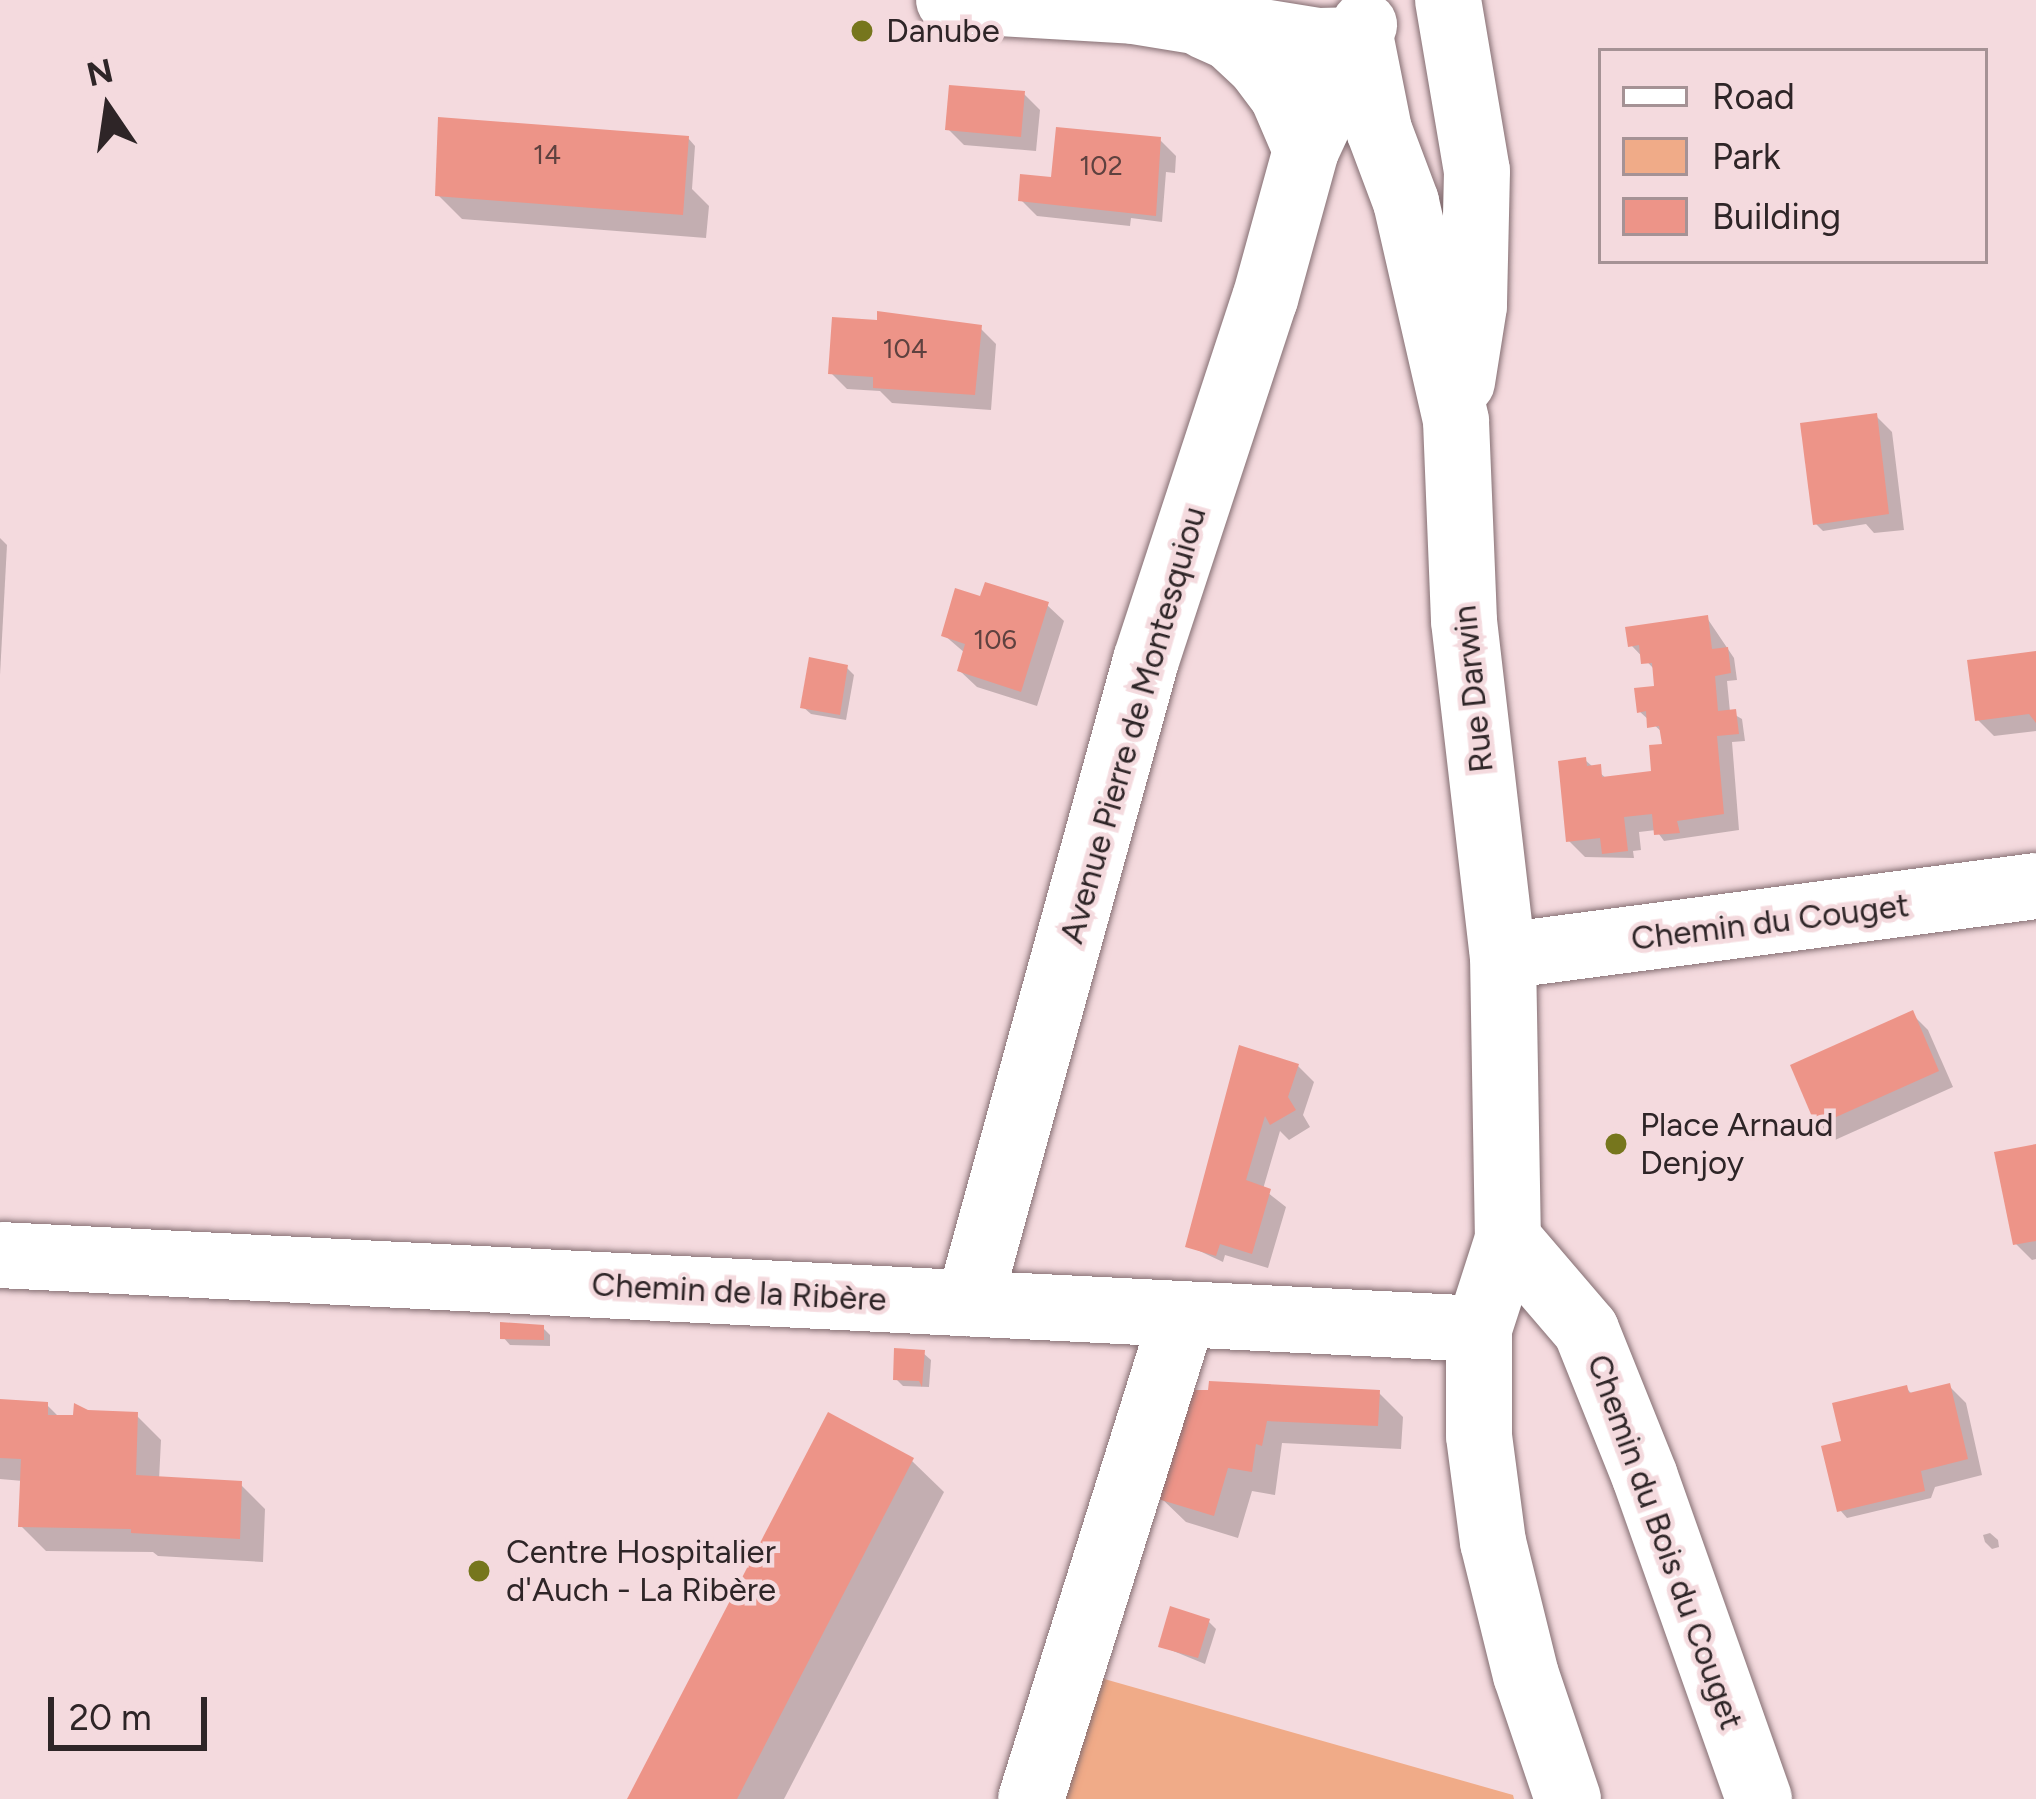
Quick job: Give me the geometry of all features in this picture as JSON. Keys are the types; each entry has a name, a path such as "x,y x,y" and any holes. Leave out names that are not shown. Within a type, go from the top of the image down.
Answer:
{"street":[{"path":"949,0 1174,11 1318,41 1362,10"},
{"name":"Rue Darwin","path":"1448,0 1477,182 1474,306 1456,422"},
{"name":"Rue Darwin","path":"1362,10 1378,130 1406,202 1456,422 1464,621 1503,956"},
{"name":"Avenue Pierre de Montesquiou","path":"969,1304 1146,660 1264,299 1306,150 1362,10"},
{"path":"1174,11 1230,37 1259,64 1282,94 1306,150"},
{"name":"Chemin du Couget","path":"1503,956 2036,886"},
{"path":"1503,956 1508,1239 1479,1329 1479,1436 1493,1542 1526,1675 1568,1799"},
{"name":"Chemin du Bois du Couget","path":"1508,1239 1586,1330 1645,1478 1759,1799"},
{"name":"Chemin de la Ribère","path":"0,1255 1479,1329"},
{"path":"1031,1799 1183,1315"}],"green space":[{"path":"1062,1667 1513,1795 1514,1799 1021,1799"}],"building":[{"path":"949,85 1025,91 1021,137 945,130"},
{"path":"438,117 689,136 683,215 435,196"},
{"path":"1056,127 1161,137 1156,216 1018,201 1020,174 1051,177"},
{"path":"877,311 982,325 975,395 873,388 873,377 828,374 832,317 877,320"},
{"path":"1877,413 1889,514 1813,525 1800,423"},
{"path":"985,582 1049,602 1021,692 957,671 965,644 941,636 955,588 980,596"},
{"path":"1708,615 1712,649 1728,647 1731,673 1715,676 1718,711 1736,709 1739,734 1717,736 1724,814 1677,821 1680,833 1654,835 1652,814 1624,817 1628,851 1602,854 1600,838 1566,842 1558,761 1586,757 1587,766 1601,764 1602,777 1651,771 1649,745 1662,744 1659,726 1647,728 1646,711 1637,713 1634,688 1654,686 1652,663 1641,664 1639,645 1628,647 1625,627"},
{"path":"2036,651 2036,723 2029,714 1975,721 1967,660"},
{"path":"809,657 848,665 840,715 800,708"},
{"path":"1913,1010 1939,1071 1816,1126 1790,1065"},
{"path":"1239,1045 1299,1064 1288,1097 1296,1110 1270,1125 1265,1116 1246,1180 1271,1189 1252,1254 1220,1244 1216,1256 1185,1247"},
{"path":"2036,1144 2036,1241 2013,1245 1994,1152"},
{"path":"500,1322 544,1325 544,1340 500,1339"},
{"path":"894,1348 925,1350 922,1387 919,1381 893,1380"},
{"path":"1209,1381 1380,1390 1378,1426 1267,1421 1262,1446 1256,1444 1252,1472 1228,1468 1214,1516 1158,1499 1190,1390 1208,1390"},
{"path":"1950,1383 1968,1459 1921,1471 1925,1491 1837,1512 1821,1446 1841,1441 1832,1403 1907,1385 1909,1393"},
{"path":"0,1399 48,1402 48,1415 73,1415 74,1403 88,1410 138,1412 136,1475 242,1481 240,1539 131,1533 131,1529 18,1527 21,1459 0,1458"},
{"path":"828,1412 914,1458 737,1799 627,1799"},
{"path":"1170,1606 1210,1619 1198,1658 1158,1647"}],"place":[{"name":"Danube","path":"862,31"},
{"name":"Place Arnaud Denjoy","path":"1616,1144"},
{"name":"Centre Hospitalier d'Auch - La Ribère","path":"479,1571"}]}
